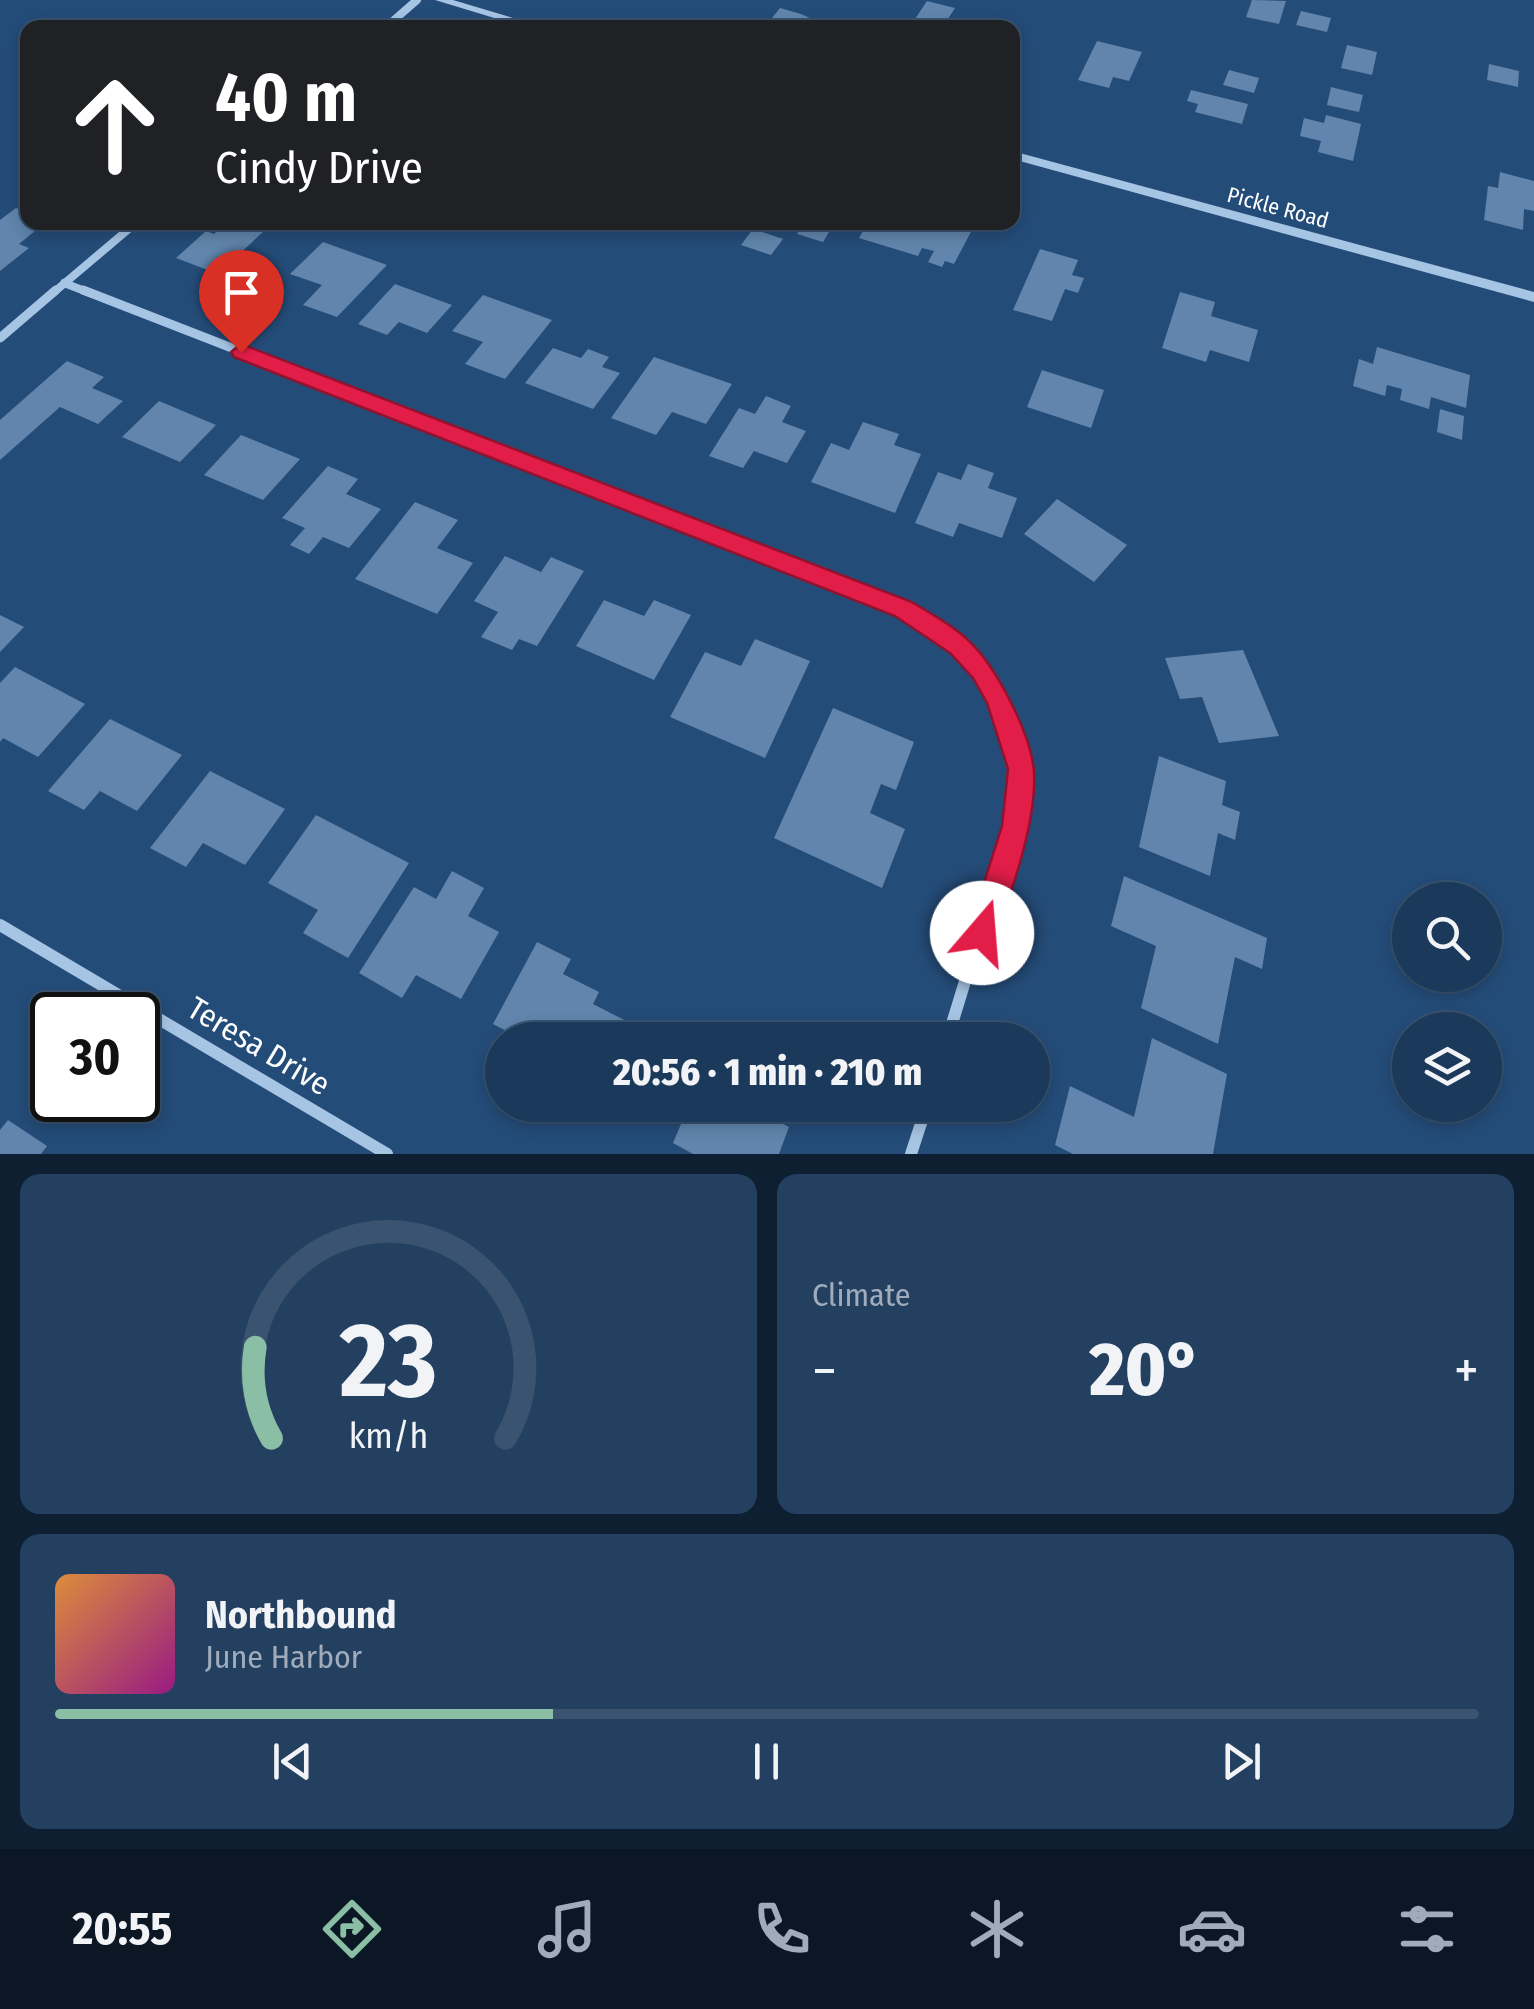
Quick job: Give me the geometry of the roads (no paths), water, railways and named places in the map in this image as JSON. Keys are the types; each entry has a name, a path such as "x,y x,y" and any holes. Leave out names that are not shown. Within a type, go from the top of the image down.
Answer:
{"street":[{"path":"394,20 418,0"},
{"path":"441,0 513,20"},
{"name":"Pickle Road","path":"1020,157 1534,297"},
{"path":"0,338 127,230"},
{"path":"64,283 904,609 958,646 982,670 998,700 1021,769 1021,799 953,1022"},
{"name":"Teresa Drive","path":"0,925 386,1154"},
{"path":"911,1154 921,1122"}]}
